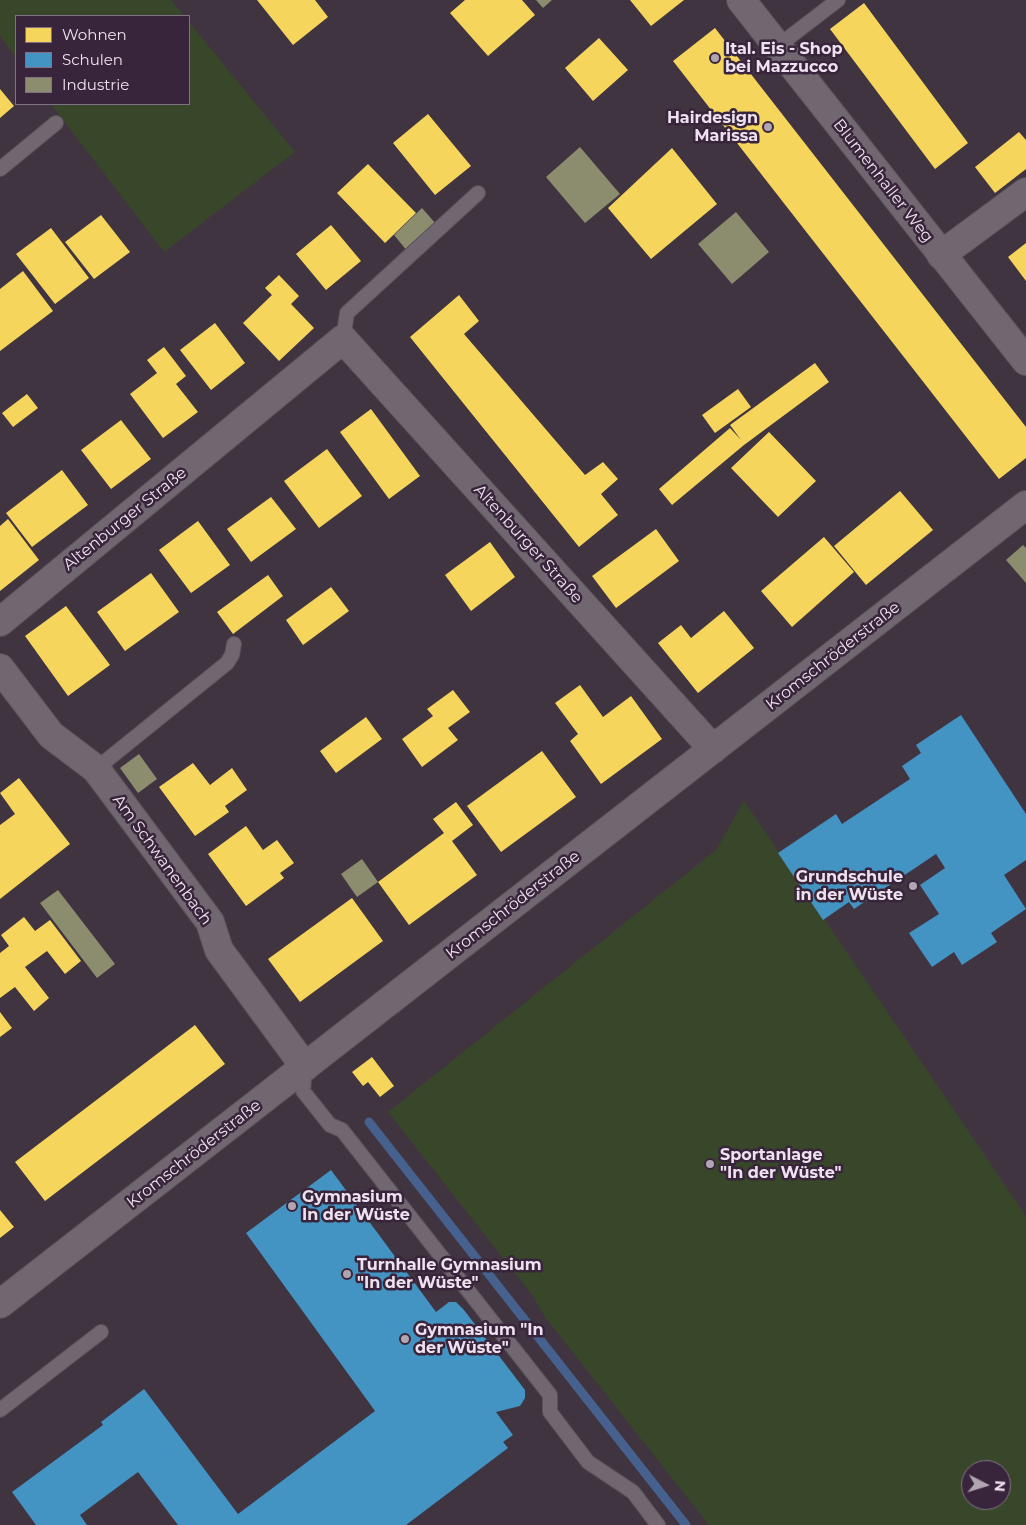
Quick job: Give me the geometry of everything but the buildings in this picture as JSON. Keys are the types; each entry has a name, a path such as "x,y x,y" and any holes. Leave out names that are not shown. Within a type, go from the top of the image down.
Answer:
{"street":[{"name":"Blumenhaller Weg","path":"741,0 1026,361"},
{"path":"941,255 1026,192"},
{"name":"Altenburger Straße","path":"0,622 343,339 713,749"},
{"name":"Kromschröderstraße","path":"0,1304 1026,505"},
{"name":"Am Schwanenbach","path":"0,668 51,735 96,769 210,922 219,950 305,1067"}],"lane":[{"path":"778,46 838,0"},
{"path":"0,169 56,123"},
{"path":"343,339 348,313 478,193"},
{"path":"96,769 227,663 232,655 234,644"},
{"path":"305,1067 303,1091 330,1125 342,1130 550,1395 550,1412 588,1462 633,1492 658,1525"},
{"path":"0,1410 101,1332"}],"green space":[{"path":"0,0 171,0 183,15 15,15 15,56 0,36"},
{"path":"190,23 295,152 164,252 52,105 190,105"},
{"name":"Sportanlage \"In der Wüste\"","path":"744,801 1026,1216 1026,1525 709,1525 545,1317 532,1295 388,1112 716,850"}],"waterway":[{"path":"369,1122 686,1525"}],"place":[{"name":"Ital. Eis - Shop bei Mazzucco","path":"715,58"},
{"name":"Hairdesign Marissa","path":"768,127"},
{"name":"Grundschule in der Wüste","path":"913,886"},
{"name":"Sportanlage \"In der Wüste\"","path":"710,1164"},
{"name":"Gymnasium In der Wüste","path":"292,1206"},
{"name":"Turnhalle Gymnasium \"In der Wüste\"","path":"347,1274"},
{"name":"Gymnasium \"In der Wüste\"","path":"405,1339"}]}
